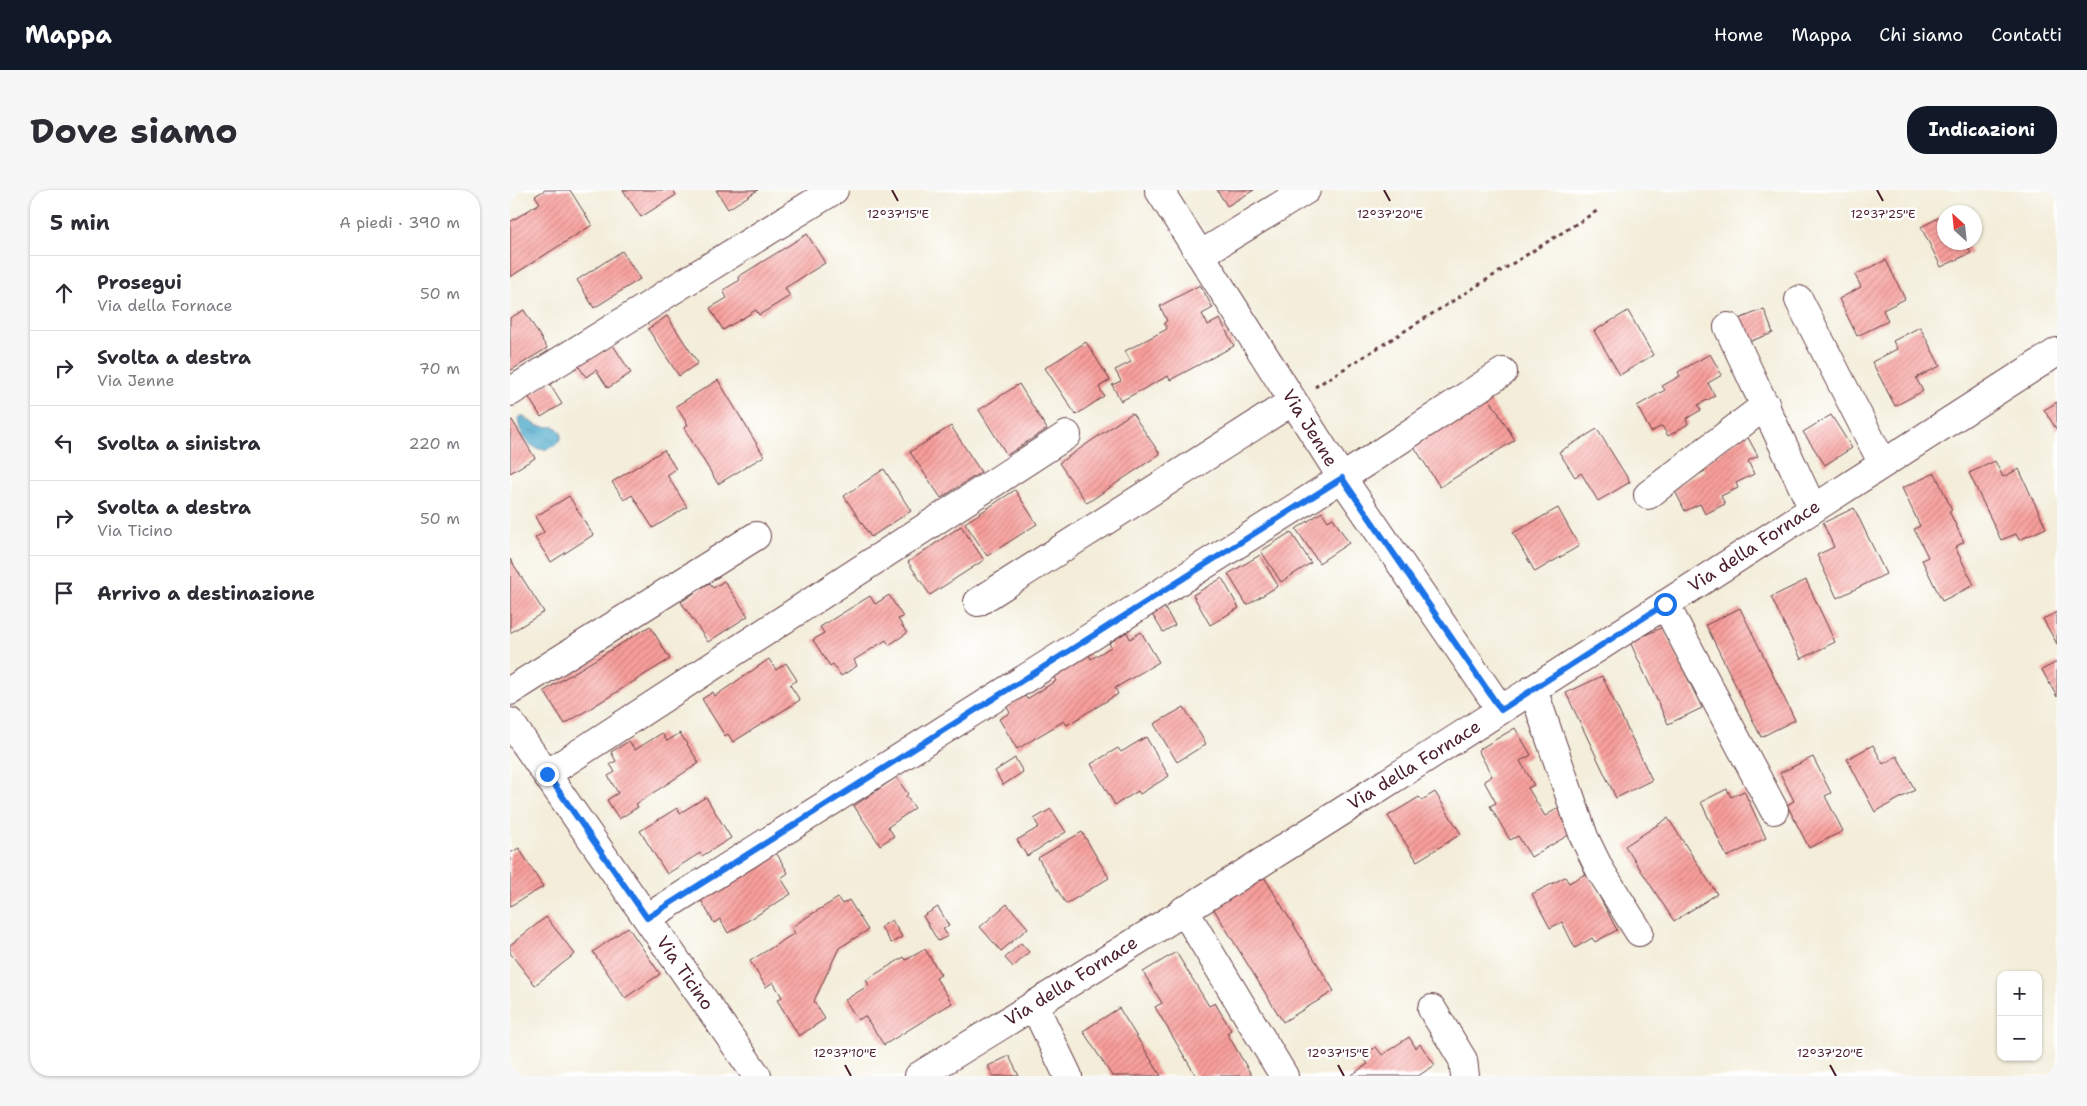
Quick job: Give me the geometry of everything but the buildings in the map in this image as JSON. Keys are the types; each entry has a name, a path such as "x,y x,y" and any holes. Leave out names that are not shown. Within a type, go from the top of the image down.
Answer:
{"street":[{"path":"510,392 661,298 806,197 834,190"},
{"name":"Via Jenne","path":"1159,190 1342,478 1501,710"},
{"path":"1200,255 1306,190"},
{"path":"1798,300 1882,464"},
{"path":"1728,327 1813,509"},
{"name":"Via della Fornace","path":"919,1076 1501,710 2057,352"},
{"path":"647,918 1342,478 1503,372"},
{"path":"978,602 1293,401"},
{"path":"1648,495 1766,405"},
{"path":"547,774 1067,435"},
{"path":"510,691 756,536"},
{"path":"1665,604 1774,810"},
{"path":"1533,689 1584,837 1600,870 1639,932"},
{"name":"Via Ticino","path":"510,722 758,1076"},
{"path":"1184,910 1284,1076"},
{"path":"1034,1005 1068,1076"},
{"path":"1432,1009 1462,1060 1465,1076"}],"path":[{"path":"1293,401 1600,209"}],"water":[{"path":"522,416 538,426 556,427 561,433 561,439 554,446 546,449 539,449 533,446 522,434 519,426 518,418"}],"route":[{"path":"547,774 647,918 1342,478 1501,710 1665,604"}]}
